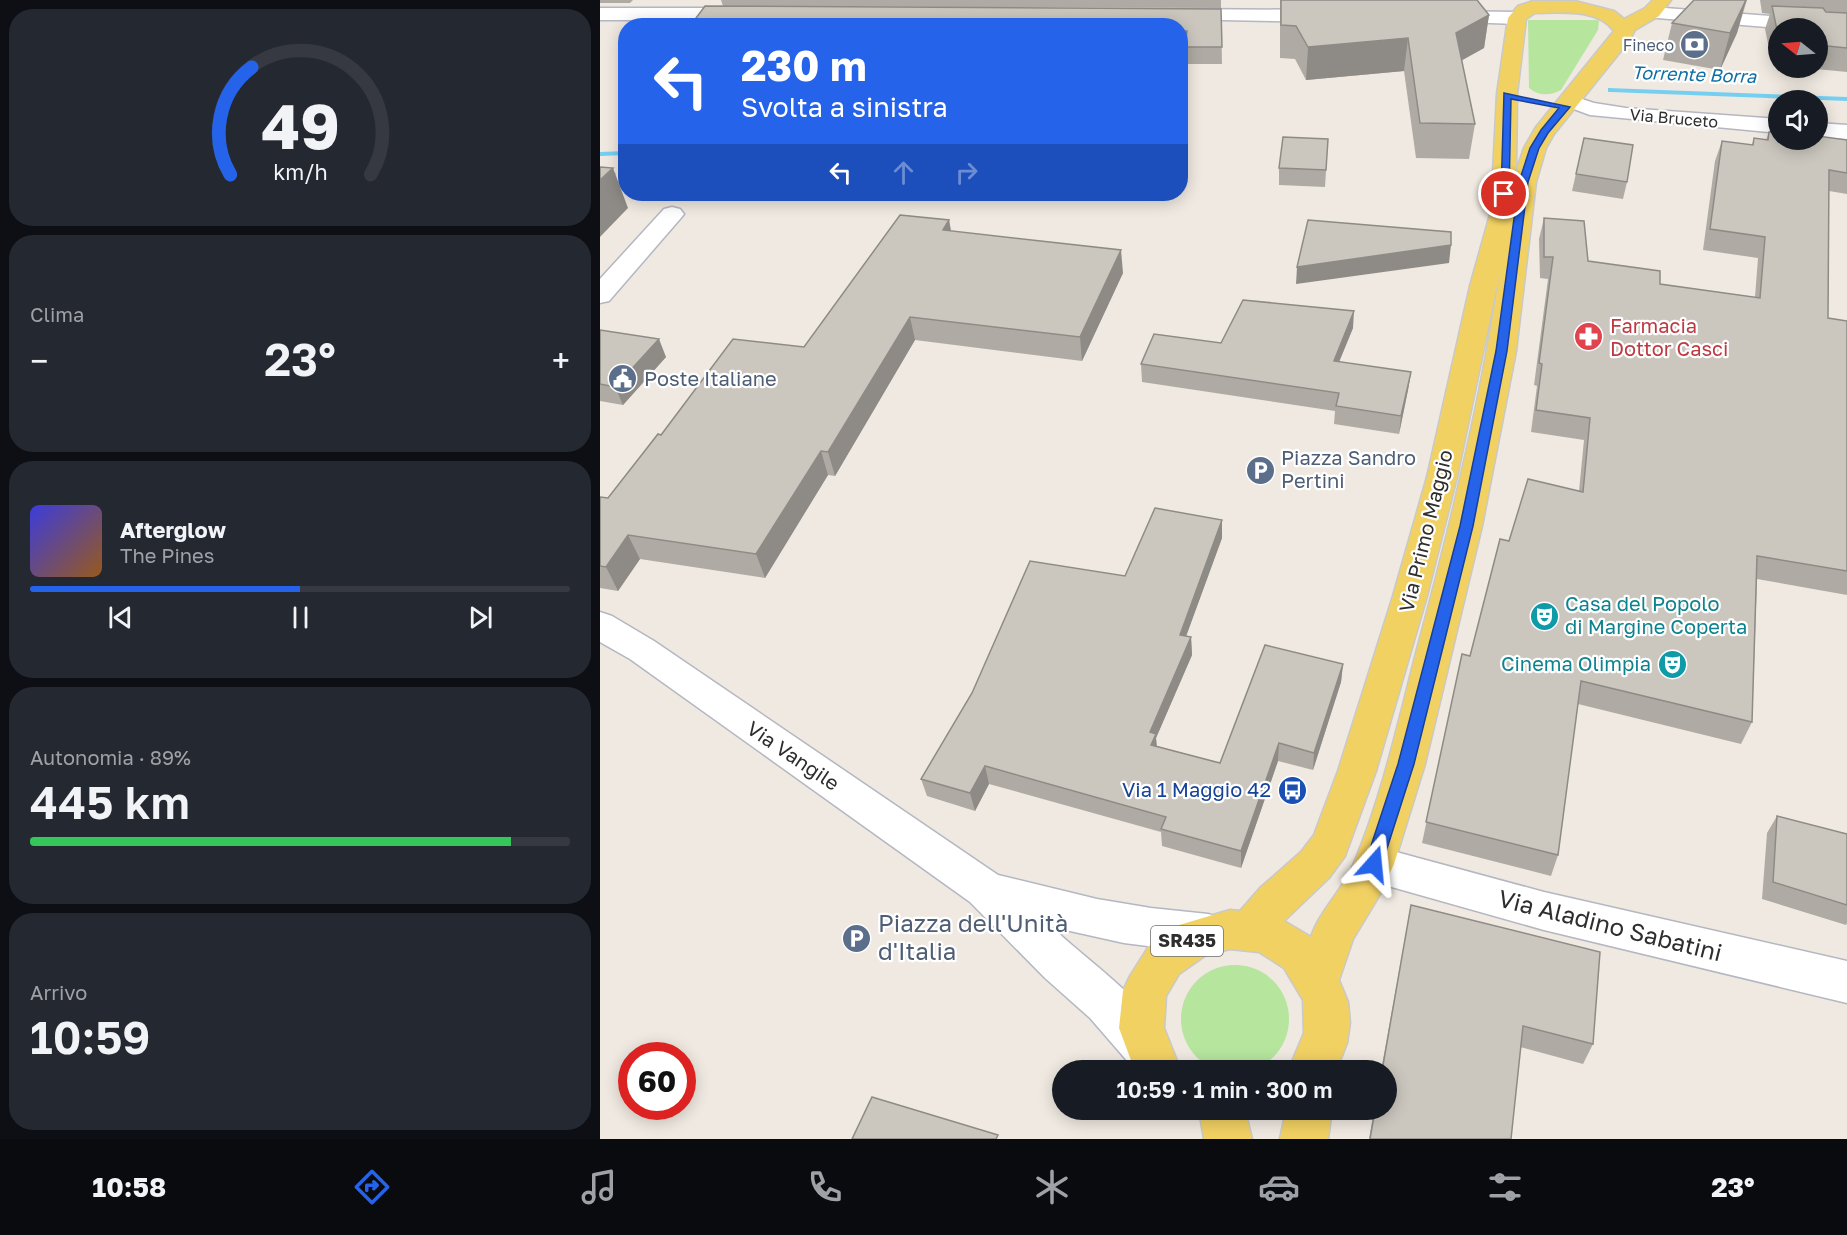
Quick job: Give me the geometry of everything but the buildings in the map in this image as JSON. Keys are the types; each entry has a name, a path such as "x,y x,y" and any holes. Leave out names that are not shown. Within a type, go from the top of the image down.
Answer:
{"main road":[{"path":"1624,31 1615,20 1593,4 1527,8 1510,53 1542,102 1622,37 1624,31 1634,20 1657,7"},
{"name":"Via Primo Maggio","path":"1318,979 1334,931 1365,883 1374,864 1406,764 1466,526 1502,351 1524,182 1535,148 1544,132 1542,102"},
{"name":"Via Primo Maggio","path":"1250,930 1275,901 1315,865 1331,844 1357,771 1410,596 1442,477 1483,286 1503,211 1542,102"},
{"name":"SR435","path":"1151,1059 1141,1016 1145,993 1154,973 1168,955 1187,941 1208,933 1229,929 1250,930 1282,942 1297,952 1318,979 1325,998 1328,1019 1326,1040 1318,1060"},
{"path":"1224,1120 1228,1139"},
{"path":"1304,1139 1308,1120"}],"street":[{"path":"1657,7 1847,28"},
{"path":"1158,15 1251,8 1347,16"},
{"path":"1427,17 1527,8"},
{"path":"600,14 759,14"},
{"name":"Via Bruceto","path":"1542,102 1626,114 1768,125"},
{"path":"1828,131 1847,132"},
{"path":"600,296 672,213"},
{"name":"Via Vangile","path":"600,625 642,650 681,680 985,889"},
{"name":"Via Aladino Sabatini","path":"1374,864 1544,911 1847,982"},
{"path":"985,889 1061,912 1155,930 1208,933"},
{"path":"985,889 1060,964 1106,1003 1151,1059"}],"path":[{"path":"609,174 618,173"}],"green space":[{"path":"1528,20 1599,21 1598,30 1561,90 1557,92 1540,94 1529,88"},
{"path":"1224,966 1246,966 1265,974 1280,989 1288,1008 1288,1030 1285,1040 1270,1060 1200,1060 1190,1049 1182,1030 1182,1008 1190,989 1205,974"}],"waterway":[{"name":"Torrente Borra","path":"1611,90 1847,99"},
{"name":"Torrente Borra","path":"600,154 618,153"}],"place":[{"name":"Fineco","path":"1695,45"},
{"name":"Farmacia Dottor Casci","path":"1589,337"},
{"name":"Poste Italiane","path":"623,379"},
{"name":"Piazza Sandro Pertini","path":"1260,470"},
{"name":"Casa del Popolo di Margine Coperta","path":"1544,616"},
{"name":"Cinema Olimpia","path":"1672,664"},
{"name":"Via 1 Maggio 42","path":"1292,790"},
{"name":"Piazza dell'Unità d'Italia","path":"857,938"}],"route":[{"path":"1374,864 1406,764 1466,526 1502,351 1505,310 1524,182 1535,148 1544,132 1565,107 1521,100 1507,94 1504,194"}]}
